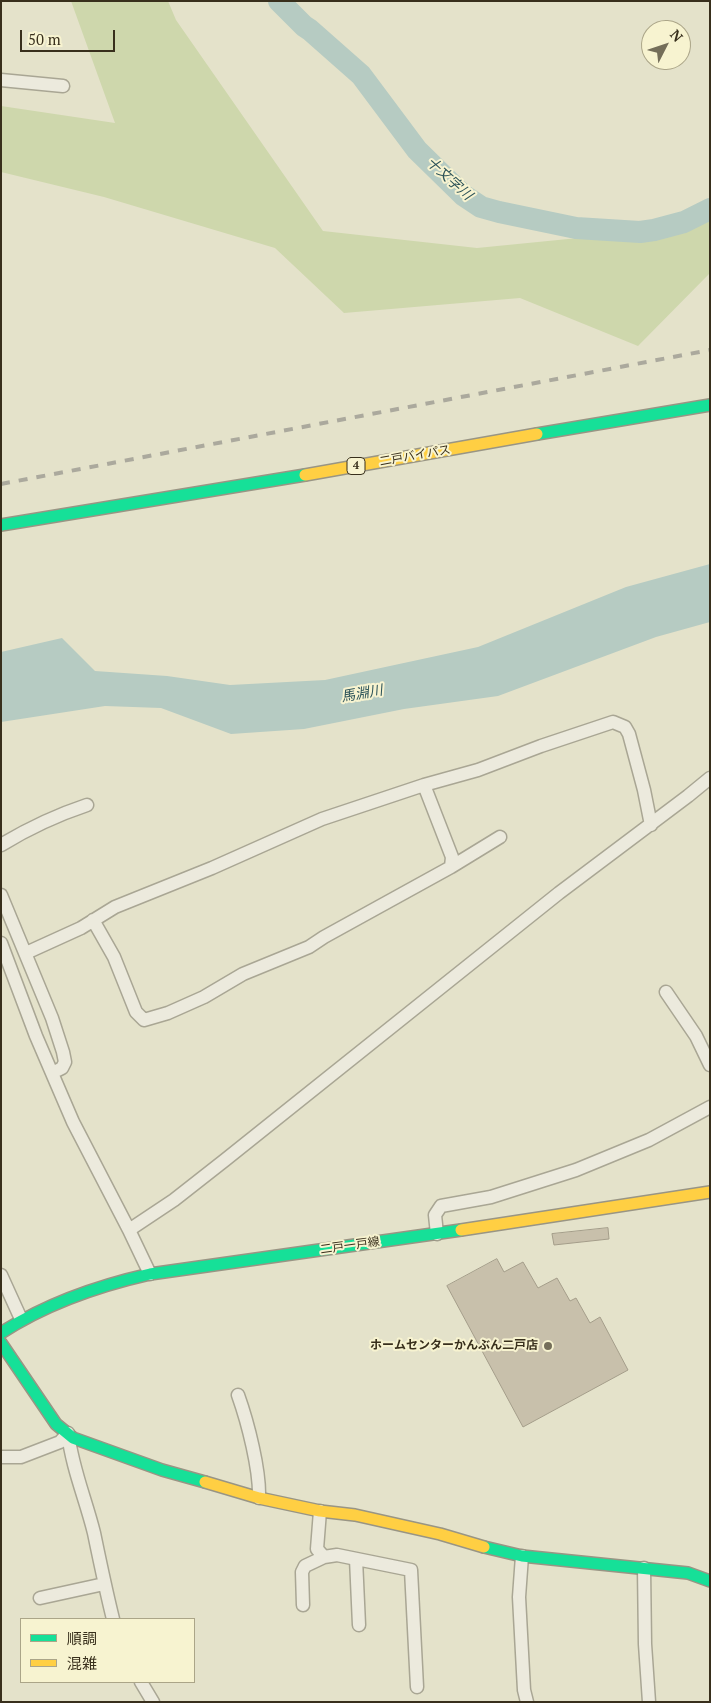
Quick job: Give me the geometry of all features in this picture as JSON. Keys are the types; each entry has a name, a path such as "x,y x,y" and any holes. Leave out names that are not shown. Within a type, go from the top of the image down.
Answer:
{"main road":[{"name":"二戸バイパス","path":"1,525 396,460 558,430 710,405"},
{"name":"二戸一戸線","path":"1,1333 21,1319 69,1297 123,1279 437,1234 710,1192"},
{"path":"1,1343 56,1424 73,1438 90,1446 162,1470 258,1498 355,1515 440,1534 467,1543 522,1556 688,1573 710,1581"}],"street":[{"path":"1,80 63,86"},
{"path":"26,953 81,928 115,907 212,868 322,819 424,785 478,770 541,746 613,722 625,727 629,734 651,825"},
{"path":"129,1230 211,1172 559,893 651,825 710,778"},
{"path":"424,785 452,857 451,867"},
{"path":"1,845 28,829 87,805"},
{"path":"93,920 114,957 136,1012 144,1020 168,1013 204,997 243,974 309,947 324,936 451,867 500,837"},
{"path":"1,895 52,1018 63,1052 65,1062 62,1068 52,1073"},
{"path":"1,943 36,1036 73,1122 150,1274"},
{"path":"666,992 696,1036 710,1065"},
{"path":"437,1234 435,1215 441,1206 491,1197 576,1170 649,1140 710,1107"},
{"path":"1,1275 21,1319"},
{"path":"238,1395 245,1414 259,1485 258,1498"},
{"path":"1,1457 21,1457 60,1442 68,1433"},
{"path":"68,1433 70,1452 94,1533 113,1618"},
{"path":"320,1510 317,1550 324,1557"},
{"path":"303,1606 302,1572 305,1566 324,1557 336,1555 411,1570 417,1687"},
{"path":"522,1556 519,1597 524,1690 527,1702"},
{"path":"356,1559 359,1625"},
{"path":"644,1568 645,1644 649,1702"},
{"path":"40,1598 104,1584"},
{"path":"142,1683 153,1702"}],"green space":[{"path":"71,1 168,1 176,20 323,231 477,248 639,232 710,198 710,273 638,346 520,298 344,313 275,248 104,197 1,172 1,106 115,123"}],"water":[{"name":"馬淵川","path":"710,564 710,622 656,637 498,696 404,709 304,729 231,734 161,708 105,706 1,722 1,652 62,638 95,671 167,676 230,685 325,680 478,647 626,587"}],"building":[{"path":"608,1228 609,1239 554,1245 552,1234"},
{"name":"ホームセンターかんぶん二戸店","path":"497,1259 504,1272 523,1262 538,1288 557,1278 570,1301 576,1298 590,1323 600,1317 628,1370 523,1427 447,1286"}],"waterway":[{"name":"十文字川","path":"279,1 304,26 361,75 417,150 463,195 481,207 576,228 640,232 684,222 710,209"}],"railway":[{"path":"1,484 710,350"}],"traffic: fast":[{"path":"537,434 710,405"},
{"path":"1,525 305,475"},
{"path":"1,1333 54,1304 111,1284 150,1274 461,1230"},
{"path":"1,1343 56,1424 73,1438 162,1470 205,1482"},
{"path":"484,1547 522,1556 688,1573 710,1581"}],"traffic: slow":[{"path":"305,475 537,434"},
{"path":"461,1230 710,1192"},
{"path":"205,1482 259,1498 320,1511 355,1515 440,1534 484,1547"}],"place":[{"name":"ホームセンターかんぶん二戸店","path":"548,1346"}]}
